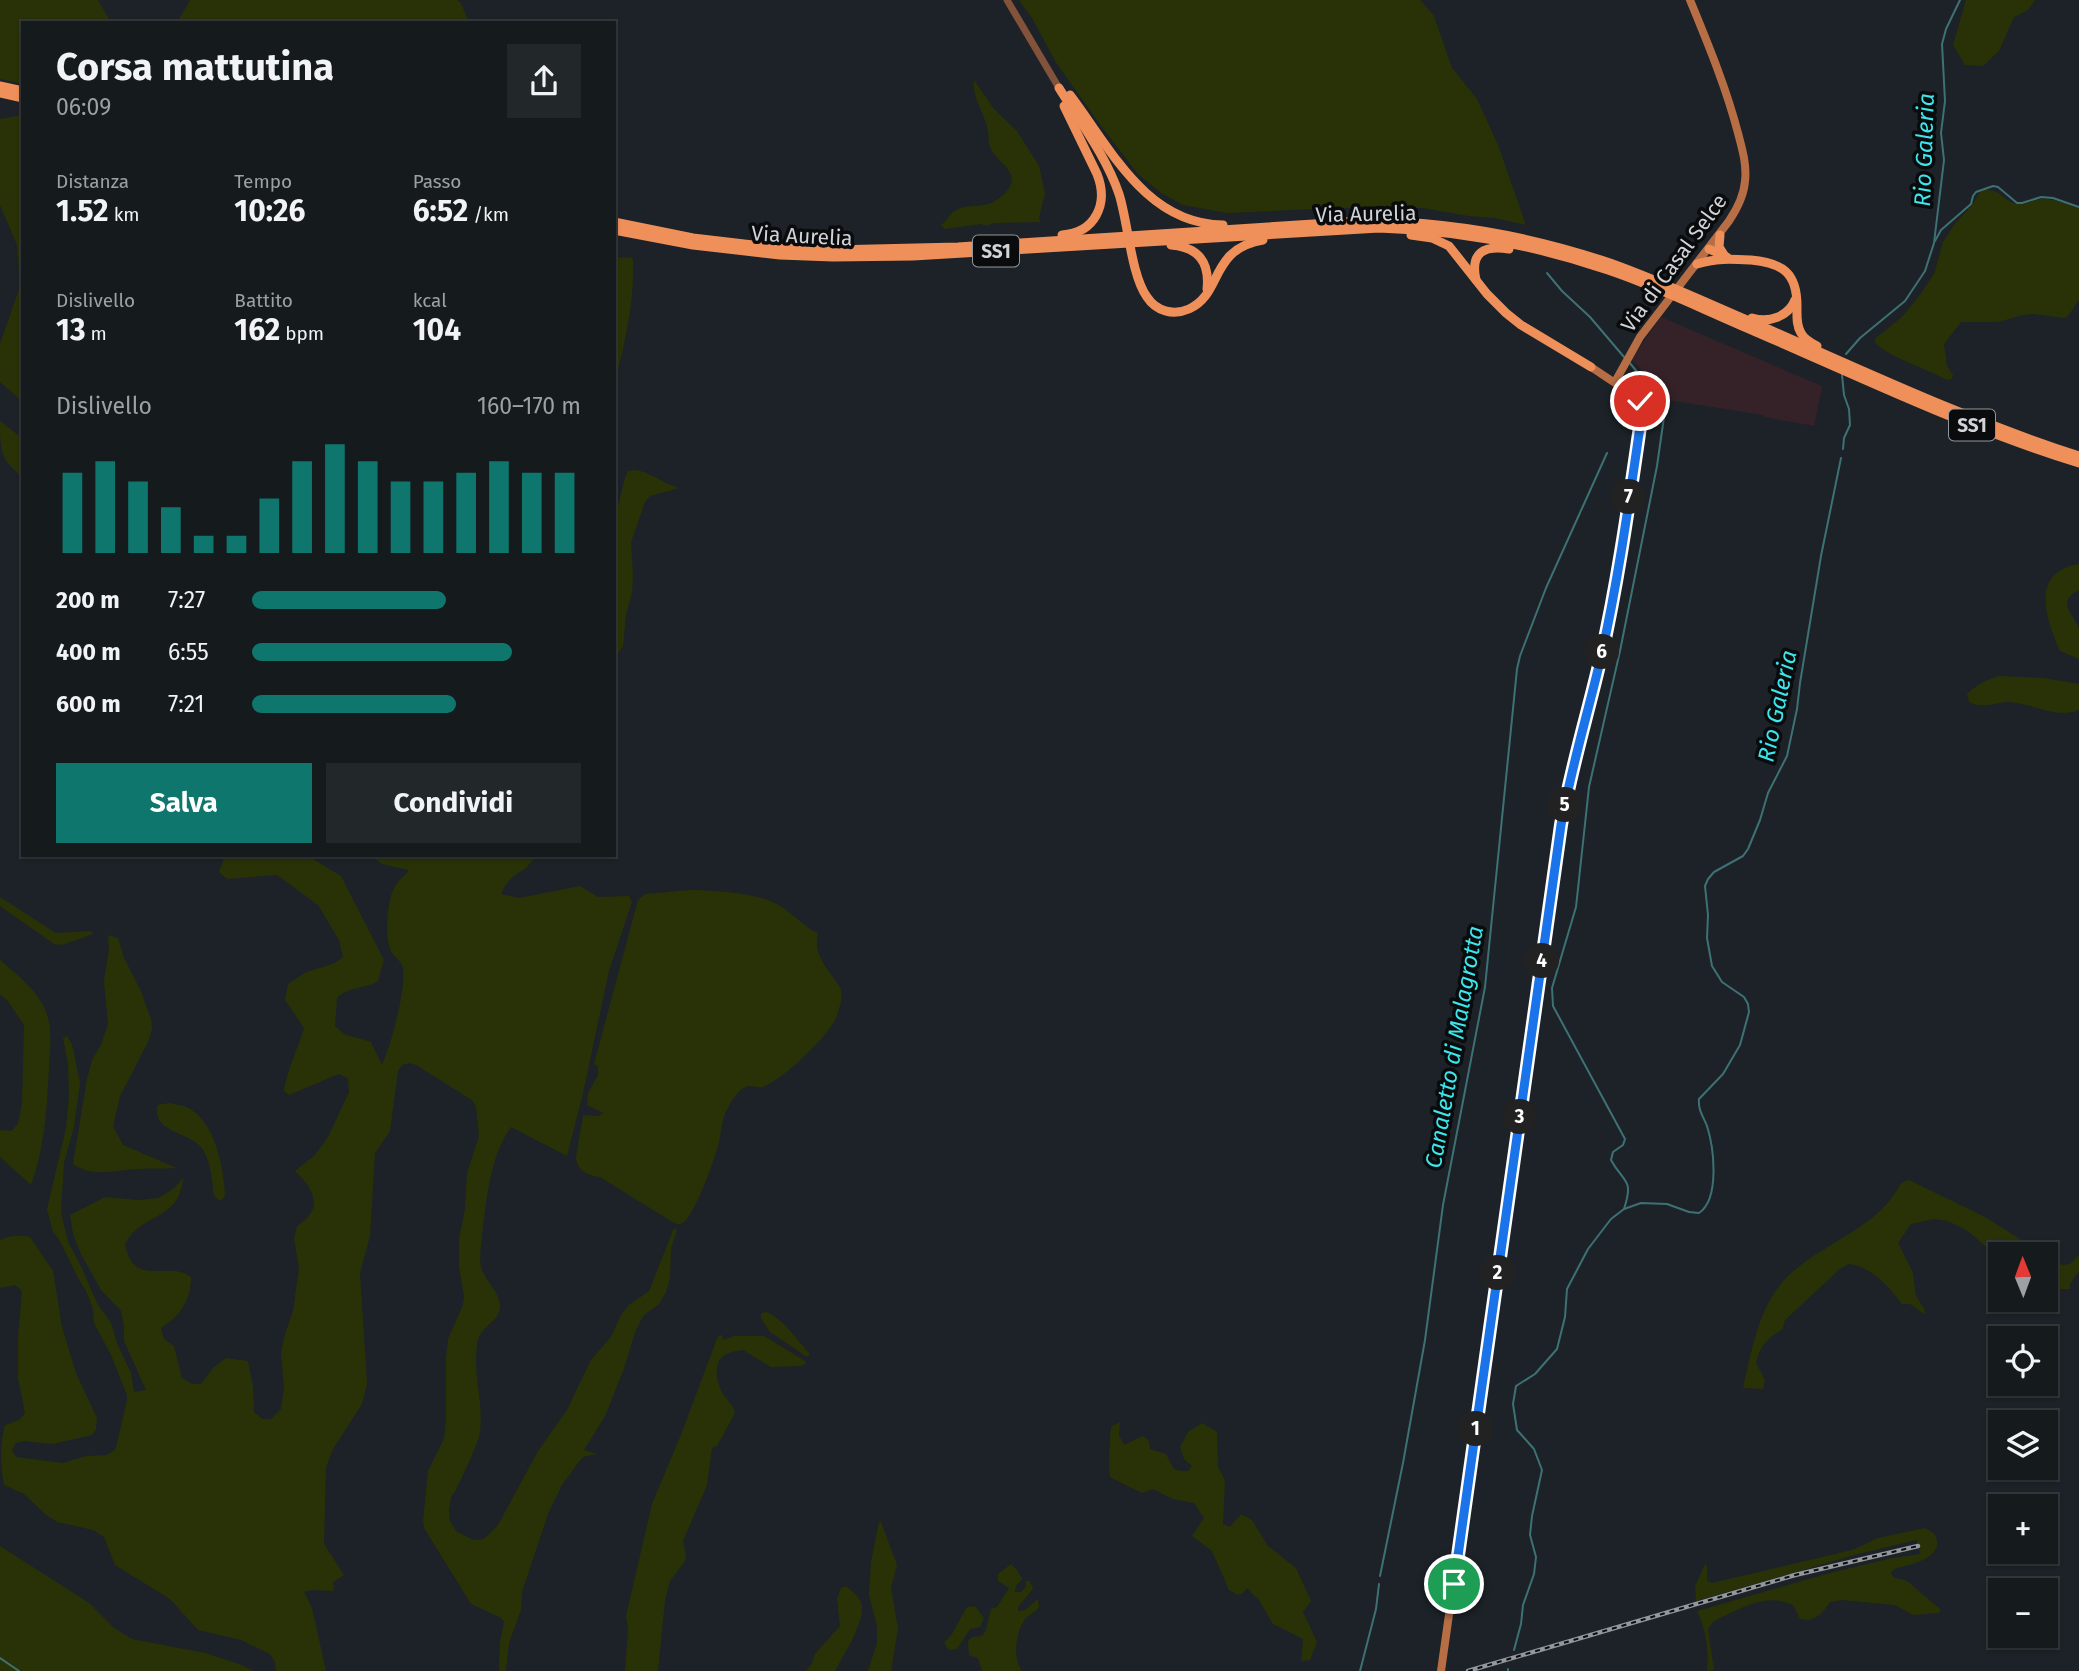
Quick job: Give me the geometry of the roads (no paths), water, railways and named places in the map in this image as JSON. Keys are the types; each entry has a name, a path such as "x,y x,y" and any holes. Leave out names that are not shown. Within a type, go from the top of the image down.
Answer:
{"highway":[{"path":"0,86 21,91"},
{"path":"1059,88 1107,167 1125,214 1144,292 1159,309 1172,312 1194,307 1227,258 1238,248 1251,243 1279,238 1370,234 1379,228"},
{"path":"1059,88 1071,96 1139,187 1160,206 1181,217 1202,224 1226,226 1340,219 1361,221"},
{"path":"958,247 976,241 1069,234 1083,229 1096,217 1102,201 1101,183 1061,100 1059,88"},
{"path":"0,93 21,98"},
{"name":"Via Aurelia","path":"616,222 693,238 780,248 831,250 958,247 1361,221 1430,224 1509,237 1589,257 1660,286 1827,363 2030,440 2079,454"},
{"path":"1393,228 1404,234 1441,241 1455,253 1476,282 1506,313 1591,367"},
{"name":"Via Aurelia","path":"616,230 693,245 779,255 887,257 1393,228 1473,237 1564,257 1660,286"},
{"path":"1720,235 1719,247 1726,258"},
{"path":"981,252 997,256 1178,246 1193,252 1205,264 1207,286 1203,297"},
{"path":"1476,282 1475,260 1488,248 1564,257"},
{"path":"1709,249 1712,255 1765,262 1780,267 1792,279 1800,332 1839,361"},
{"path":"1697,264 1726,258"},
{"path":"1690,300 1710,300 1755,319 1765,320 1786,313 1792,307 1796,295"},
{"name":"Via Aurelia","path":"1690,300 1839,361 1999,436 2079,463"}],"main road":[{"name":"Via di Casal Selce","path":"1615,382 1640,337 1720,235 1741,200 1745,185 1745,169 1727,91 1690,0"},
{"path":"1441,1671 1561,825 1613,598 1642,413 1640,401 1591,367"}],"street":[{"path":"1007,0 1059,88"}],"waterway":[{"name":"Rio Galeria","path":"1846,354 1860,338 1905,301 1925,271 1934,243 1944,160 1941,133 1945,101 1942,44 1960,0"},
{"path":"1935,241 1941,230 1971,204 1976,192 1993,186 2017,203 2041,197 2079,207"},
{"path":"1547,273 1624,357"},
{"path":"1624,1209 1628,1186 1611,1160 1613,1152 1623,1145 1625,1139 1553,1006 1552,988 1576,907 1589,787 1620,651 1657,466 1664,417 1657,396 1629,362"},
{"name":"Rio Galeria","path":"1842,375 1850,425 1844,438 1843,449"},
{"name":"Canaletto di Malagrotta","path":"1380,1576 1425,1340 1443,1205 1485,987 1517,669 1546,588 1607,453"},
{"name":"Rio Galeria","path":"1514,1650 1523,1605 1534,1574 1536,1557 1530,1535 1542,1470 1534,1449 1517,1430 1513,1404 1516,1386 1535,1374 1557,1349 1565,1317 1567,1289 1588,1249 1611,1219 1624,1209 1641,1203 1667,1204 1699,1213 1710,1197 1714,1172 1712,1147 1699,1099 1723,1074 1740,1045 1749,1012 1744,997 1722,982 1712,966 1707,938 1705,886 1714,872 1743,856 1748,849 1768,793 1787,756 1821,556 1841,458"},
{"name":"Canaletto di Malagrotta","path":"1360,1671 1376,1609 1379,1584"},
{"path":"0,1658 19,1671"}],"railway":[{"path":"1468,1671 1795,1575 1918,1546"}]}
